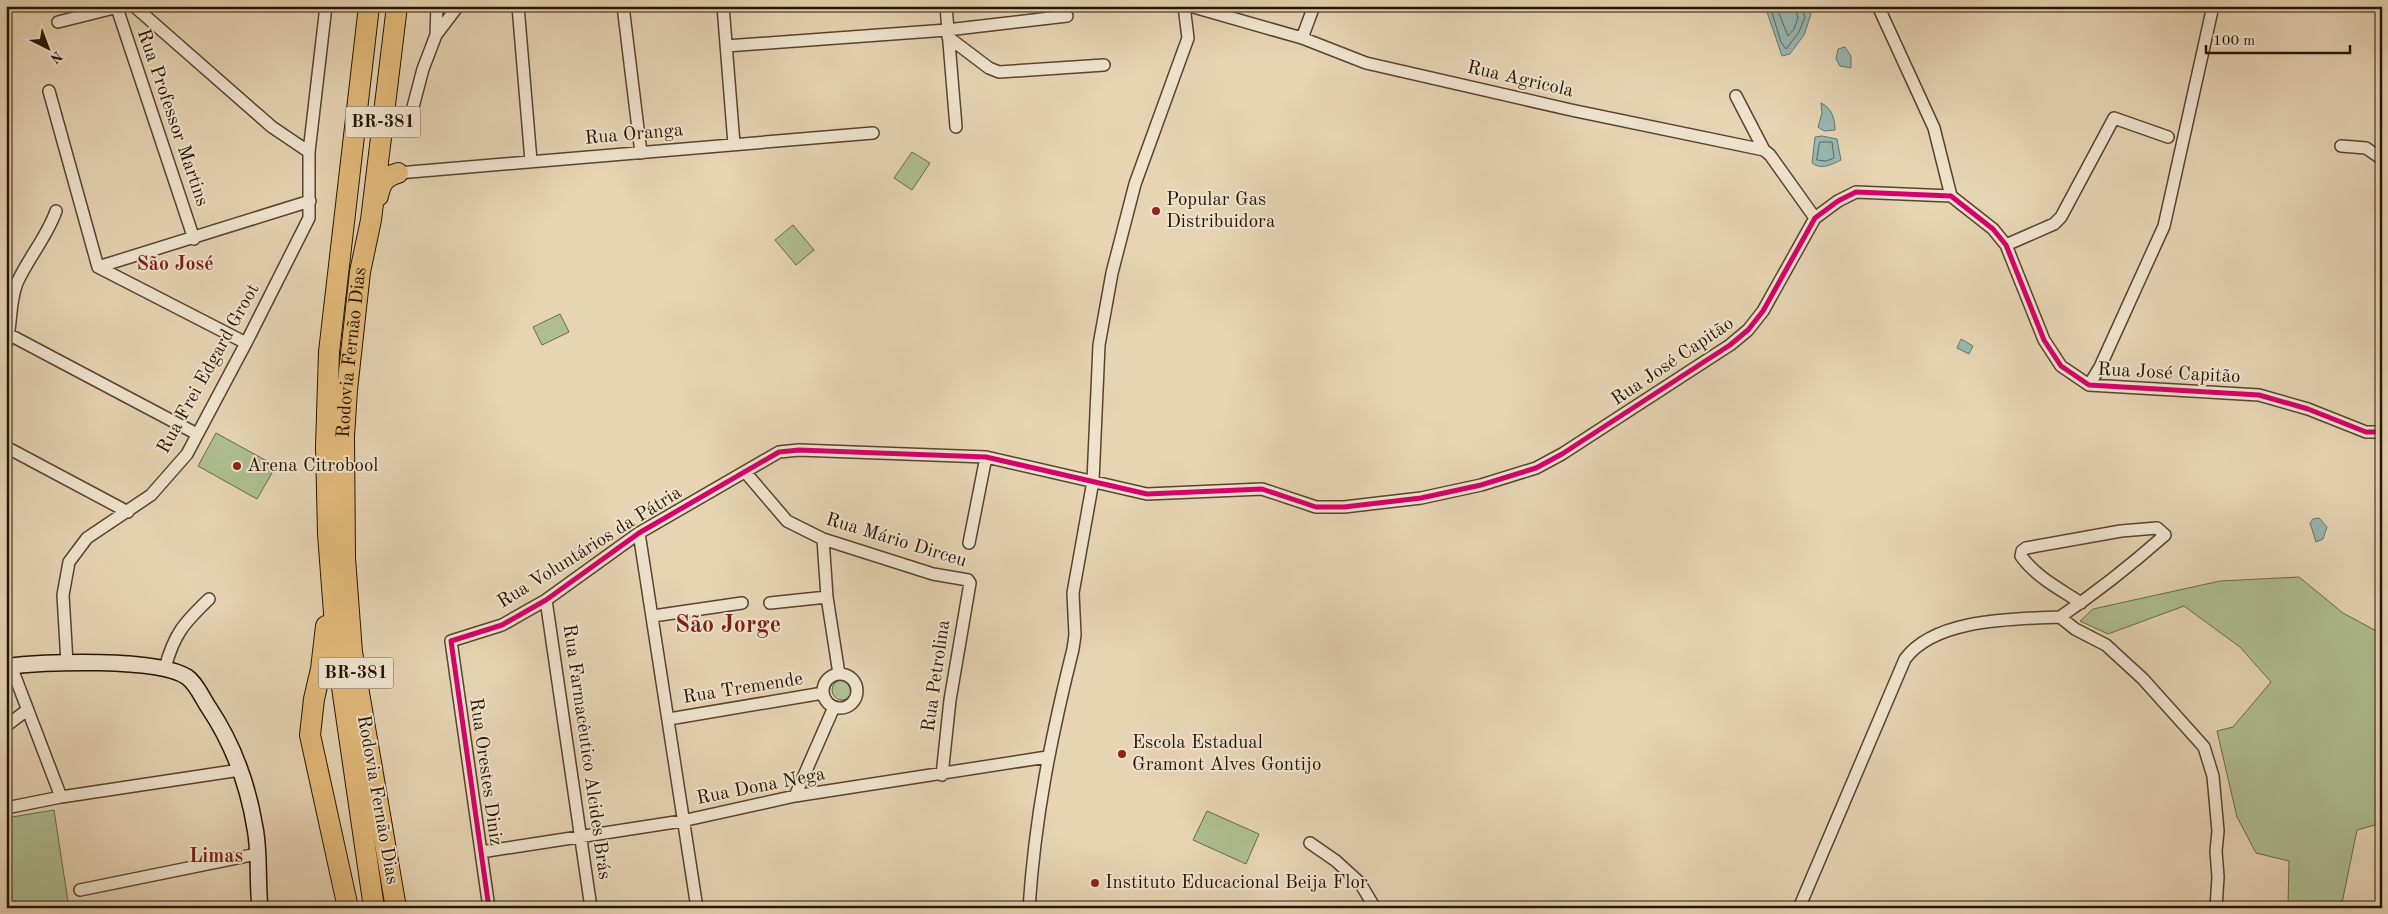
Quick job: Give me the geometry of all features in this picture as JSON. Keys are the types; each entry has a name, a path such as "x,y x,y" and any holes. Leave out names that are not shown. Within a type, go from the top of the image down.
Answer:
{"highway":[{"name":"Rodovia Fernão Dias","path":"369,6 330,352 326,446 328,534 337,653 374,908"},
{"name":"Rodovia Fernão Dias","path":"396,905 352,652 345,558 344,436 360,272 371,220 397,6"},
{"path":"371,220 381,183 389,176 398,173"},
{"path":"328,534 323,554 326,630 310,735 348,908"}],"street":[{"path":"134,6 272,127 309,152"},
{"name":"Rua Frei Edgard Groot","path":"67,663 63,595 69,562 87,538 151,496 186,454 246,343 309,218 309,152 326,6"},
{"path":"436,34 437,6"},
{"path":"408,126 423,68 436,34 458,6"},
{"path":"518,6 531,161"},
{"path":"623,6 642,153"},
{"path":"723,6 734,144"},
{"path":"946,6 956,127"},
{"path":"1029,908 1033,851 1047,757 1073,649 1073,593 1093,481 1097,372 1112,273 1135,184 1188,38 1184,6"},
{"name":"Rua Agricola","path":"1190,6 1302,38 1366,63 1571,110 1764,150"},
{"path":"1302,38 1314,6"},
{"path":"1878,6 1934,128 1951,196"},
{"path":"2089,385 2100,367 2164,226 2212,6"},
{"path":"58,22 119,7"},
{"name":"Rua Professor Martins","path":"119,7 194,239"},
{"path":"726,46 948,34 1068,16"},
{"path":"948,34 989,68 999,72 1104,65"},
{"path":"49,91 98,267 246,343"},
{"path":"1736,96 1764,150 1770,155 1815,218"},
{"path":"2006,245 2054,224 2061,217 2114,118 2168,137"},
{"name":"Rua Oranga","path":"398,173 873,133"},
{"path":"2341,146 2366,148 2382,159"},
{"name":"Rua José Capitão","path":"1093,481 1147,494 1262,489 1316,507 1344,507 1421,498 1482,485 1536,468 1562,454 1730,345 1748,330 1763,310 1815,218 1838,201 1856,192 1951,196 1993,229 2006,245 2044,340 2060,366 2089,385 2259,395 2308,410 2366,432 2382,432"},
{"path":"98,267 194,239 310,201"},
{"path":"56,211 49,229 32,255 17,284 8,340 197,434"},
{"path":"6,447 128,512"},
{"name":"Rua Voluntários da Pátria","path":"451,641 502,625 546,600 639,533 746,473 779,452 799,450 986,456 1093,481"},
{"path":"969,543 986,456"},
{"name":"Rua Mário Dirceu","path":"746,473 787,521 823,539 933,574 968,580 970,583"},
{"path":"1799,908 1905,659 1912,650 1925,641 1957,628 1998,620 2060,617 2081,603 2116,578 2165,535 2162,530 2157,528 2121,531 2026,548 2022,551 2021,556 2027,565 2045,580 2081,603"},
{"path":"639,533 669,719 682,821 697,908"},
{"path":"823,539 827,597 839,674"},
{"name":"Rua Petrolina","path":"942,775 950,700 970,583"},
{"path":"770,603 827,597"},
{"path":"165,668 175,638 187,619 209,599"},
{"name":"Rua Farmacêutico Alcides Brás","path":"546,600 591,908"},
{"path":"653,616 742,603"},
{"path":"2060,617 2075,629 2106,645 2143,679 2204,747 2213,776 2218,832 2216,908"},
{"name":"Rua Orestes Diniz","path":"451,641 488,908"},
{"path":"60,796 8,666 67,663 141,665 165,668 188,678 225,733 240,770 255,828 260,908"},
{"path":"839,674 849,677 856,685 853,701 840,708 834,707 827,702 823,693 825,682 839,674"},
{"name":"Rua Tremende","path":"669,719 823,693"},
{"path":"795,796 834,707"},
{"path":"6,726 27,710"},
{"name":"Rua Dona Nega","path":"481,852 682,821 795,796 942,775 1047,757"},
{"path":"6,808 60,796 240,770"},
{"path":"1310,843 1336,861 1360,883 1375,908"},
{"path":"80,890 257,854"}],"green space":[{"path":"912,152 930,163 912,190 894,178"},
{"path":"793,225 814,250 796,265 775,240"},
{"path":"560,314 569,332 542,345 533,327"},
{"name":"Arena Citrobool","path":"216,433 276,466 257,499 198,466"},
{"path":"2299,577 2343,613 2382,634 2382,823 2357,830 2341,908 2286,908 2288,906 2289,861 2256,853 2237,817 2217,731 2233,727 2271,682 2240,647 2184,606 2108,634 2080,621 2093,609 2220,581"},
{"path":"838,680 846,680 852,686 852,694 846,700 838,700 832,694 832,686"},
{"path":"54,810 69,908 6,908 6,818"},
{"path":"1207,811 1259,834 1246,864 1193,840"}],"water":[{"path":"1765,6 1803,6 1811,14 1804,35 1790,54 1782,56"},
{"path":"1845,47 1851,56 1851,68 1840,66 1836,59 1838,49"},
{"path":"1821,103 1832,114 1835,130 1824,131 1818,127 1822,113"},
{"path":"1822,136 1837,139 1841,160 1822,166 1812,163 1815,137"},
{"path":"1961,339 1973,346 1969,354 1957,348"},
{"path":"2319,518 2327,527 2323,539 2316,542 2310,523 2313,519"}],"cycle path":[{"path":"489,908 451,641 502,625 546,600 639,533 779,452 799,450 986,457 1147,494 1262,489 1316,507 1344,507 1421,498 1481,485 1536,468 1562,454 1730,345 1748,330 1763,311 1815,218 1838,201 1856,192 1951,196 1993,229 2006,245 2044,340 2061,366 2089,385 2259,395 2308,409 2366,432 2382,432"}],"place":[{"name":"Popular Gas Distribuidora","path":"1156,211"},
{"name":"Arena Citrobool","path":"237,466"},
{"name":"Escola Estadual Gramont Alves Gontijo","path":"1122,754"},
{"name":"Instituto Educacional Beija Flor","path":"1095,883"}],"district":[{"name":"São José","path":"175,265"},
{"name":"São Jorge","path":"728,626"},
{"name":"Limas","path":"216,857"}]}
